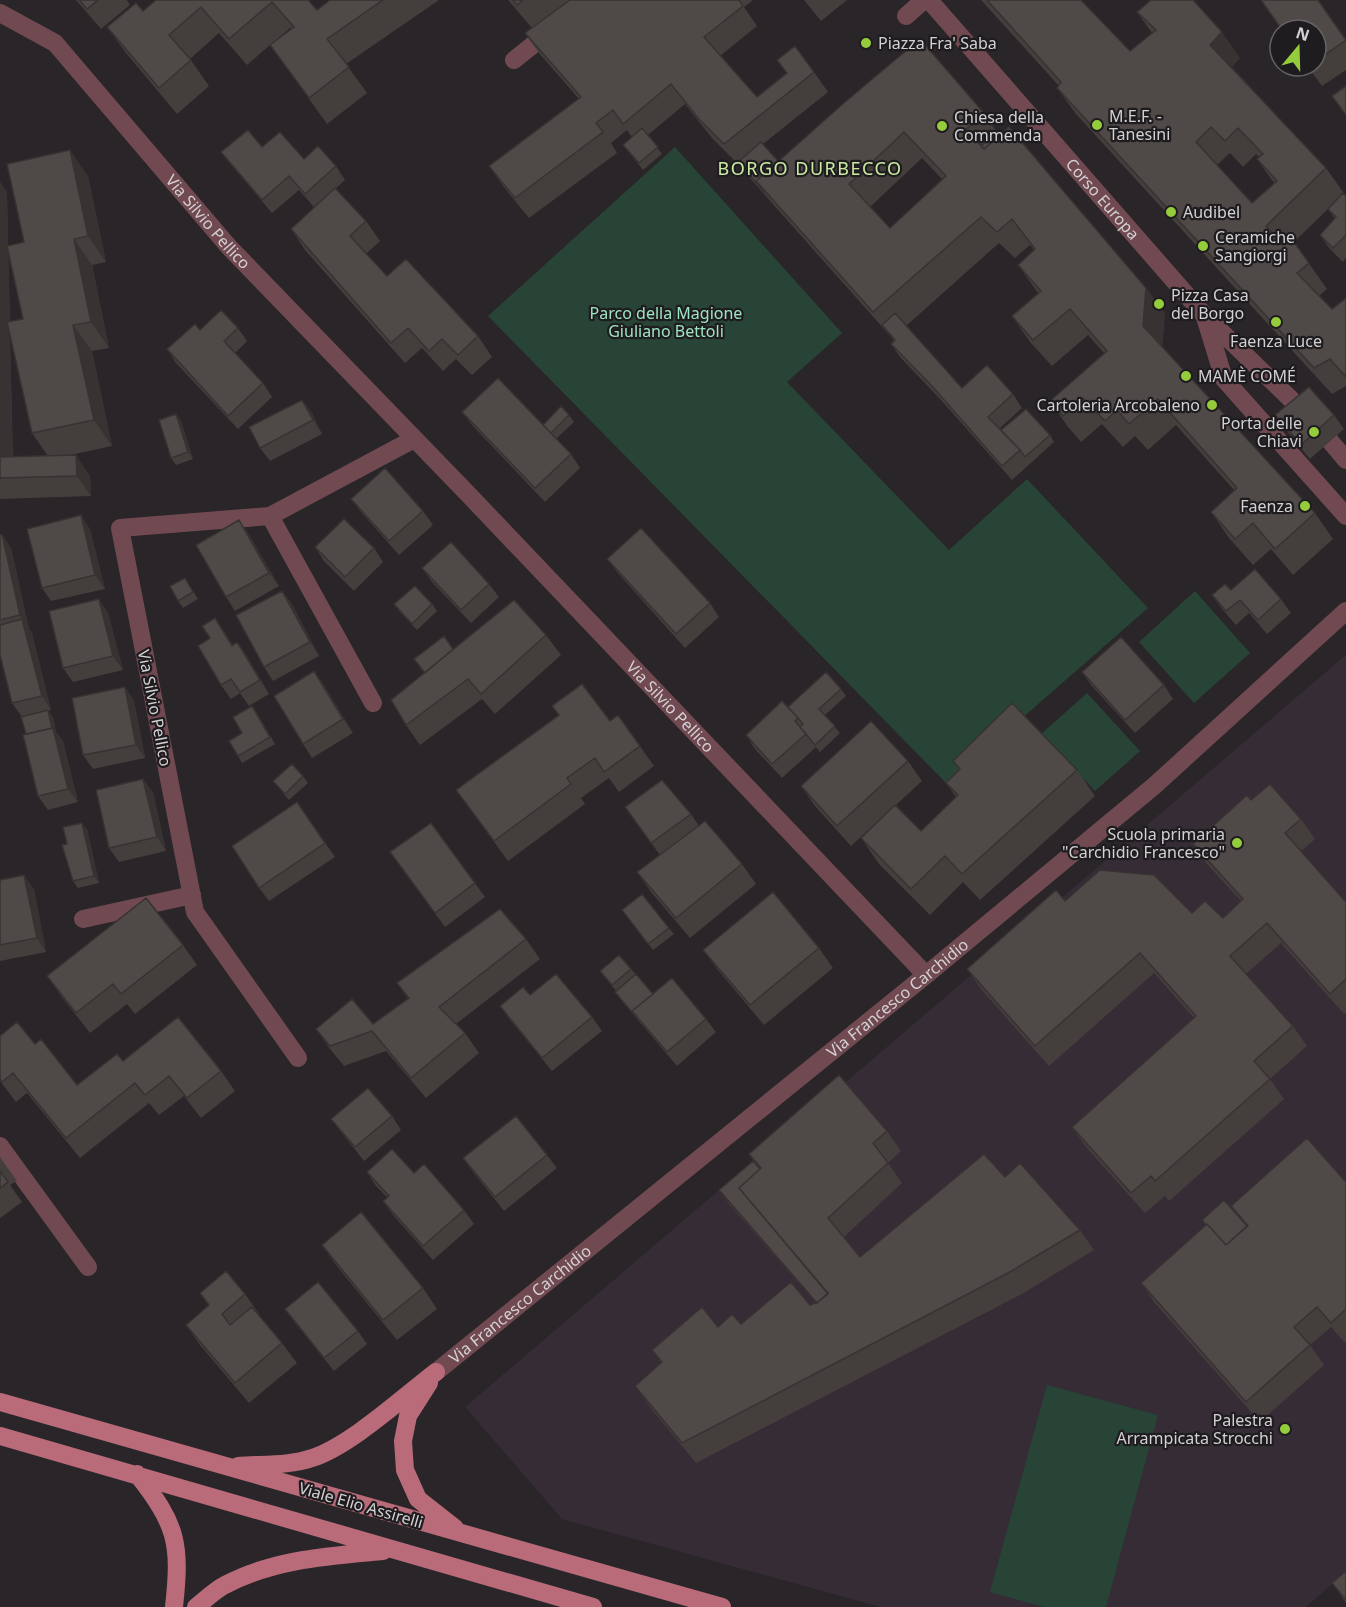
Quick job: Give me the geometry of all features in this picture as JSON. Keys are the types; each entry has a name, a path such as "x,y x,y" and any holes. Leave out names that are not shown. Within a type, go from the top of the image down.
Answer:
{"main road":[{"path":"225,1467 293,1462 311,1458 332,1449 436,1372"},
{"path":"436,1372 408,1416 403,1441 405,1470 418,1499 461,1533"},
{"name":"Viale Elio Assirelli","path":"0,1402 722,1607"},
{"name":"Viale Elio Assirelli","path":"0,1436 593,1607"},
{"path":"137,1474 159,1503 174,1534 178,1568 174,1607"},
{"path":"196,1607 224,1585 271,1565 392,1550"}],"street":[{"path":"514,60 589,0"},
{"path":"906,16 924,0"},
{"name":"Corso Europa","path":"929,0 1205,316 1305,413"},
{"name":"Via Silvio Pellico","path":"0,13 55,43 229,248 926,975"},
{"name":"Corso Europa","path":"1205,316 1224,379 1346,516"},
{"name":"Via Silvio Pellico","path":"298,1058 195,912 120,528 270,516 414,439"},
{"path":"1330,441 1346,460"},
{"path":"270,516 373,704"},
{"name":"Via Francesco Carchidio","path":"436,1372 926,975 1154,786 1346,611"},
{"path":"83,919 192,895"},
{"path":"0,1146 87,1267"}],"shaded area":[{"path":"1346,655 1346,1572 1306,1607 880,1607 562,1519 465,1407"}],"green space":[{"name":"Parco della Magione Giuliano Bettoli","path":"675,147 842,333 787,382 949,550 1027,479 1148,608 947,784 488,316"},
{"path":"1195,591 1250,653 1194,703 1139,642"},
{"path":"1087,693 1140,751 1095,791 1041,734"},
{"path":"1047,1385 1158,1415 1106,1607 1044,1607 990,1592"}],"building":[{"path":"79,0 98,0 87,9"},
{"path":"156,0 308,0 317,10 330,0 383,0 327,39 349,67 309,98 270,45 294,27 272,2 229,39 201,7 169,35 191,60 159,88 107,27 136,3 143,11"},
{"path":"513,0 523,0 517,5"},
{"path":"570,0 739,0 743,6 704,37 757,97 787,73 777,60 795,46 814,72 724,144 698,118 671,84 623,124 613,110 596,123 603,132 515,198 489,166 581,97 525,33"},
{"path":"987,0 1081,0 1130,51 1156,30 1137,12 1151,0 1193,0 1222,32 1210,45 1326,168 1266,226 1282,245 1291,238 1309,263 1297,273 1332,309 1346,298 1346,377 1330,359 1314,368 1057,88 1061,82","holes":["1211,127 1225,141 1238,128 1263,154 1257,159 1277,181 1252,203 1196,142"]},
{"path":"1261,0 1318,0 1346,40 1328,53 1328,18 1274,18"},
{"path":"920,39 984,113 966,129 984,149 1009,127 1146,288 1143,326 1315,513 1275,549 1253,523 1235,539 1211,512 1237,488 1158,399 1129,424 1117,410 1105,421 1083,398 1063,416 1050,401 1107,351 1070,309 1033,340 1012,316 1041,291 1018,265 1035,249 1012,219 997,232 981,217 873,312 756,181","holes":["904,132 946,176 890,228 849,184"]},
{"path":"1346,86 1346,115 1332,96"},
{"path":"642,128 658,147 639,163 623,145"},
{"path":"248,130 262,147 280,132 304,159 318,146 336,166 305,194 289,176 262,200 221,152"},
{"path":"997,132 1000,135 984,149 981,146"},
{"path":"761,142 778,161 756,181 765,193 738,162"},
{"path":"70,150 88,236 74,239 91,322 73,325 94,420 32,433 7,322 23,319 7,246 24,242 7,164"},
{"path":"335,188 366,221 350,236 387,276 406,259 478,336 458,355 442,339 429,351 408,328 391,343 291,229"},
{"path":"1343,193 1346,196 1346,235 1333,248 1320,235 1336,217 1328,209"},
{"path":"221,310 238,328 224,341 263,383 228,416 167,349 195,324 200,330"},
{"path":"895,313 962,388 987,365 1013,394 988,417 1020,450 1002,466 932,386 891,344 895,340 882,325"},
{"path":"498,378 571,454 535,488 462,412"},
{"path":"1309,387 1334,415 1301,445 1275,415"},
{"path":"302,400 313,420 260,448 249,427"},
{"path":"561,406 569,415 551,433 543,425"},
{"path":"1026,409 1050,435 1025,457 1001,430"},
{"path":"176,414 188,452 171,458 159,420"},
{"path":"76,455 77,476 0,478 0,457"},
{"path":"385,468 423,511 389,541 351,499"},
{"path":"81,515 95,575 42,588 27,529"},
{"path":"344,519 374,548 345,577 315,547"},
{"path":"239,520 269,573 226,597 196,545"},
{"path":"641,528 710,603 676,634 607,559"},
{"path":"2,534 20,615 0,620 0,535"},
{"path":"451,542 489,584 461,610 422,568"},
{"path":"1255,569 1281,599 1258,620 1240,600 1226,611 1212,595 1225,584 1231,590"},
{"path":"185,578 193,592 178,601 170,586"},
{"path":"415,586 432,604 412,624 394,604"},
{"path":"282,591 310,642 264,667 236,615"},
{"path":"99,599 113,656 63,668 49,611"},
{"path":"514,600 546,635 481,694 468,679 406,725 391,700"},
{"path":"215,618 232,646 237,642 260,680 240,692 231,679 221,685 198,646 210,638 202,626"},
{"path":"22,619 42,696 12,703 0,655 0,625"},
{"path":"444,636 453,649 425,673 414,659"},
{"path":"1121,637 1164,685 1125,720 1082,672"},
{"path":"314,671 343,719 303,744 274,696"},
{"path":"826,672 841,689 819,709 835,726 815,745 800,727 803,724 788,707"},
{"path":"582,684 610,721 618,715 640,746 604,772 595,758 567,778 571,784 494,841 456,790 559,715 552,706"},
{"path":"125,687 136,745 83,755 72,698"},
{"path":"782,701 798,718 795,721 806,734 772,764 746,735"},
{"path":"1012,703 1077,770 962,874 945,856 911,889 861,838 895,805 921,831 958,795 946,783 960,769 953,761"},
{"path":"252,706 270,737 238,756 229,741 242,733 233,717"},
{"path":"48,710 52,728 26,734 21,717"},
{"path":"871,721 908,761 837,826 801,786"},
{"path":"53,728 68,789 38,796 23,735"},
{"path":"292,764 303,776 285,794 273,781"},
{"path":"143,779 157,837 109,848 96,790"},
{"path":"662,780 691,814 651,843 625,807"},
{"path":"1270,784 1301,819 1285,833 1346,902 1346,979 1330,994 1267,923 1230,956 1293,1026 1254,1061 1270,1079 1155,1181 1151,1176 1131,1193 1072,1127 1196,1016 1140,953 1035,1046 967,969 1056,890 1065,901 1100,870 1154,875 1192,913 1205,901 1223,918 1243,899 1193,844 1247,795 1251,800"},
{"path":"297,802 325,843 259,888 232,846"},
{"path":"705,821 742,864 676,918 637,872"},
{"path":"82,823 94,876 73,881 62,845 67,844 63,827"},
{"path":"431,823 475,883 435,913 390,852"},
{"path":"24,875 37,938 0,945 0,880"},
{"path":"773,892 819,948 750,1005 703,950"},
{"path":"642,894 669,928 648,944 622,910"},
{"path":"146,898 183,945 121,994 113,984 76,1013 47,976"},
{"path":"500,909 526,939 439,1007 465,1033 411,1078 372,1031 330,1046 316,1029 352,999 373,1024 409,998 397,983"},
{"path":"619,955 631,969 612,985 600,971"},
{"path":"556,974 592,1017 542,1058 500,1006 523,987 530,995"},
{"path":"636,974 653,994 632,1011 637,1018 615,992"},
{"path":"672,978 706,1019 667,1052 632,1011"},
{"path":"178,1017 221,1071 187,1098 169,1076 145,1095 135,1083 66,1138 13,1073 2,1082 0,1079 0,1036 17,1022 35,1044 41,1039 77,1085 117,1054 123,1061"},
{"path":"839,1075 887,1131 873,1143 888,1163 828,1218 860,1257 984,1154 1005,1177 1020,1163 1080,1230 1008,1273 682,1443 635,1386 662,1362 652,1350 702,1307 718,1327 732,1314 741,1324 791,1282 810,1305 818,1302 828,1293 739,1188 761,1168 749,1154"},
{"path":"368,1088 392,1116 355,1147 331,1119"},
{"path":"516,1116 547,1155 495,1197 463,1158"},
{"path":"1307,1138 1346,1182 1346,1309 1331,1323 1317,1307 1294,1327 1310,1345 1246,1402 1141,1283 1207,1224 1226,1245 1248,1226 1231,1206"},
{"path":"392,1149 414,1173 424,1164 464,1210 423,1246 383,1201 389,1196 367,1172"},
{"path":"753,1161 760,1169 739,1188 828,1294 817,1303 719,1190"},
{"path":"0,1171 8,1182 0,1188"},
{"path":"1224,1200 1247,1226 1226,1245 1202,1220"},
{"path":"361,1212 423,1288 383,1320 322,1245"},
{"path":"226,1271 245,1294 222,1314 230,1325 252,1307 282,1343 235,1383 186,1325 209,1305 200,1293"},
{"path":"318,1282 358,1331 324,1358 285,1309"},
{"path":"1346,1571 1346,1600 1332,1583"}],"place":[{"name":"Piazza Fra' Saba","path":"866,43"},
{"name":"M.E.F. - Tanesini","path":"1097,125"},
{"name":"Chiesa della Commenda","path":"942,126"},
{"name":"Audibel","path":"1171,212"},
{"name":"Ceramiche Sangiorgi","path":"1203,246"},
{"name":"Pizza Casa del Borgo","path":"1159,304"},
{"name":"Faenza Luce","path":"1276,322"},
{"name":"MAMÈ COMÉ","path":"1186,376"},
{"name":"Cartoleria Arcobaleno","path":"1212,405"},
{"name":"Porta delle Chiavi","path":"1314,432"},
{"name":"Faenza","path":"1305,506"},
{"name":"Scuola primaria \"Carchidio Francesco\"","path":"1237,843"},
{"name":"Palestra Arrampicata Strocchi","path":"1285,1429"}],"district":[{"name":"BORGO DURBECCO","path":"810,168"}]}
